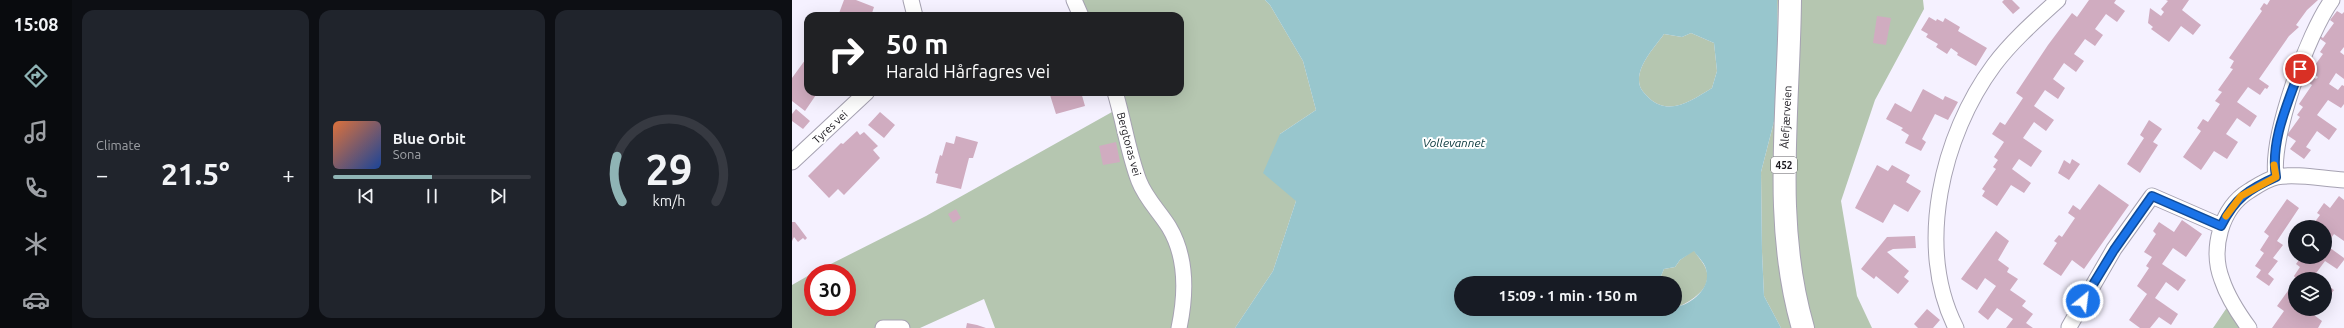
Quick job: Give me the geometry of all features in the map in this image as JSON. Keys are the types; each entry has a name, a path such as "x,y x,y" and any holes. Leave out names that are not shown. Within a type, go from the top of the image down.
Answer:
{"main road":[{"name":"Ålefjærveien","path":"1790,0 1784,151 1784,217 1794,298 1803,328"}],"street":[{"path":"911,0 914,12"},
{"path":"1074,0 1079,12"},
{"path":"1956,328 1945,304 1940,283 1936,238 1942,189 1953,141 1967,107 1994,64 2058,0"},
{"path":"2276,177 2275,156 2287,106 2316,28 2332,0"},
{"name":"Tyres vei","path":"792,162 863,96"},
{"name":"Bergtoras vei","path":"1116,96 1139,180 1151,204 1169,226 1181,254 1183,308 1179,328"},
{"path":"2249,328 2231,301 2221,279 2218,260 2221,226 2228,211 2241,196 2276,177 2344,180"},
{"path":"2069,327 2114,250 2152,196 2221,226"},
{"path":"884,328 902,328"}],"green space":[{"path":"1079,0 1265,0 1270,5 1303,61 1316,110 1280,134 1296,201 1273,271 1235,328 995,328 984,299 920,328 792,328 792,285 804,278 804,316 856,316 856,264 831,264 926,216 1112,112 1114,96 1184,96 1184,12 1085,12"},
{"path":"1777,0 1923,0 1924,9 1875,100 1841,201 1857,296 1872,328 1781,328 1764,296 1761,172 1779,102"},
{"path":"1691,33 1714,43 1717,71 1712,88 1681,105 1665,106 1657,104 1642,90 1639,80 1642,67 1664,34 1682,37"},
{"path":"1694,250 1704,264 1707,276 1704,288 1694,298 1682,305 1682,276 1661,276 1664,269 1675,267 1680,260"},
{"path":"2228,306 2251,328 2213,328"}],"water":[{"name":"Vollevannet","path":"1265,0 1777,0 1779,102 1761,172 1764,296 1781,328 1235,328 1273,271 1296,201 1263,173 1280,134 1316,110 1303,61 1270,5","holes":["1691,33 1714,43 1717,71 1712,88 1681,105 1673,106 1657,104 1642,90 1639,80 1642,67 1664,34 1682,37"]}],"building":[{"path":"844,0 856,0 874,7 872,12 840,12"},
{"path":"2004,0 2012,0 2020,8 2013,14 2002,2"},
{"path":"2089,0 2116,0 2114,3 2125,11 2117,22 2106,14 2095,29 2103,35 2095,46 2085,39 2074,54 2084,61 2076,72 2064,63 2053,79 2065,88 2058,99 2045,90 2034,106 2054,120 2046,131 2034,122 2023,138 2042,151 2031,167 2019,159 2012,169 2031,183 2024,193 2011,185 1997,206 1982,196 1985,191 1982,189 1996,169 1993,167 1998,160 1994,157 2004,142 1992,134 2000,122 2005,125 2023,98 2016,93 2048,45 2072,13 2077,17"},
{"path":"2166,0 2189,0 2182,10 2201,25 2193,35 2181,26 2169,42 2151,29 2153,27 2148,23 2150,8 2161,16 2164,12 2161,9 2168,1"},
{"path":"2270,0 2318,0 2307,10 2296,25 2299,27 2289,36 2259,79 2269,86 2267,89 2265,88 2260,95 2248,87 2237,102 2257,116 2250,127 2237,118 2226,134 2238,142 2227,159 2214,151 2201,170 2183,157 2201,131 2197,128 2203,119 2208,122 2220,104 2215,101 2222,92 2218,90 2233,69 2230,68 2234,61 2229,58 2262,11 2260,9 2264,3 2267,5"},
{"path":"2337,11 2342,14 2344,12 2344,47 2340,52 2344,55 2344,79 2336,73 2329,84 2338,90 2342,85 2344,86 2344,104 2341,108 2328,100 2317,115 2337,129 2329,140 2317,131 2306,147 2311,150 2304,159 2290,149 2296,141 2287,135 2300,117 2297,115 2303,107 2299,104 2312,85 2309,83 2313,77 2316,79 2318,77 2310,72 2323,54 2320,52 2326,43 2319,38 2320,36 2323,38 2334,23 2330,20"},
{"path":"1877,16 1891,18 1886,45 1873,43"},
{"path":"1929,17 1936,21 1937,19 1943,22 1945,18 1960,27 1958,31 1987,48 1976,66 1957,55 1958,53 1951,48 1947,54 1936,47 1938,44 1926,37 1928,34 1921,30"},
{"path":"804,62 804,96 815,96 805,111 792,101 792,78"},
{"path":"1923,89 1943,100 1945,96 1958,102 1948,120 1935,114 1922,139 1926,142 1921,151 1905,143 1909,135 1901,130 1903,128 1886,119 1895,103 1911,112"},
{"path":"1050,96 1082,96 1085,106 1056,114"},
{"path":"796,109 810,121 803,129 792,121 792,114"},
{"path":"880,112 895,125 884,138 868,125"},
{"path":"2149,120 2162,129 2153,142 2158,145 2140,173 2127,164 2144,138 2140,135"},
{"path":"857,131 860,135 864,132 878,146 873,150 880,158 844,195 838,189 829,198 808,176 841,143 843,144"},
{"path":"956,136 978,142 973,158 969,158 961,189 936,183 938,174 935,173 940,155 942,156 946,142 954,144"},
{"path":"1116,142 1120,162 1103,165 1099,146"},
{"path":"2072,159 2080,164 2069,180 2058,173 2064,160 2070,164"},
{"path":"1877,165 1888,171 1892,165 1910,175 1906,182 1921,191 1908,212 1894,204 1883,223 1855,208"},
{"path":"2099,184 2129,205 2084,269 2072,260 2061,276 2043,264 2057,243 2054,241 2059,235 2062,237 2075,218 2068,213 2073,205 2080,210"},
{"path":"2339,196 2344,200 2344,241 2334,234 2332,237 2332,220 2316,220 2320,215 2317,213 2324,203 2330,208"},
{"path":"2287,199 2299,208 2291,220 2288,220 2288,224 2277,241 2283,245 2273,258 2278,261 2268,274 2274,279 2269,286 2256,277 2261,270 2255,266 2264,253 2260,250 2269,236 2264,232"},
{"path":"956,209 961,218 953,223 948,214"},
{"path":"2182,220 2202,234 2186,257 2173,248 2162,264 2186,280 2178,291 2166,282 2155,298 2178,314 2171,325 2159,317 2150,328 2140,328 2129,320 2147,294 2137,286 2149,268 2146,266 2152,257 2144,252 2156,234 2153,231 2159,222 2174,232"},
{"path":"792,222 795,222 807,238 805,240 803,238 798,242 794,237 792,241"},
{"path":"1996,231 2009,241 1998,260 2009,268 2007,272 2018,279 2010,290 2026,301 2022,306 2033,314 2026,323 2033,328 2006,328 2013,319 1997,308 1988,320 1978,312 1996,286 1985,278 1977,290 1961,279"},
{"path":"1915,236 1916,248 1893,249 1887,252 1909,271 1904,277 1909,281 1898,294 1876,276 1874,279 1861,269 1887,237"},
{"path":"2332,249 2344,258 2337,269 2330,264 2332,264"},
{"path":"2296,264 2323,264 2317,272 2297,272 2300,267"},
{"path":"2288,291 2288,316 2315,316 2322,321 2318,328 2272,328 2284,311 2277,306"},
{"path":"1927,309 1940,320 1933,328 1918,328 1914,324"},
{"path":"967,323 977,325 986,328 966,328"}],"slow traffic":[{"path":"2226,216 2228,211 2241,196 2276,177 2274,165"}],"route":[{"path":"2083,301 2114,250 2152,196 2221,226 2228,211 2241,196 2276,177 2274,164 2279,133 2300,69"}]}
